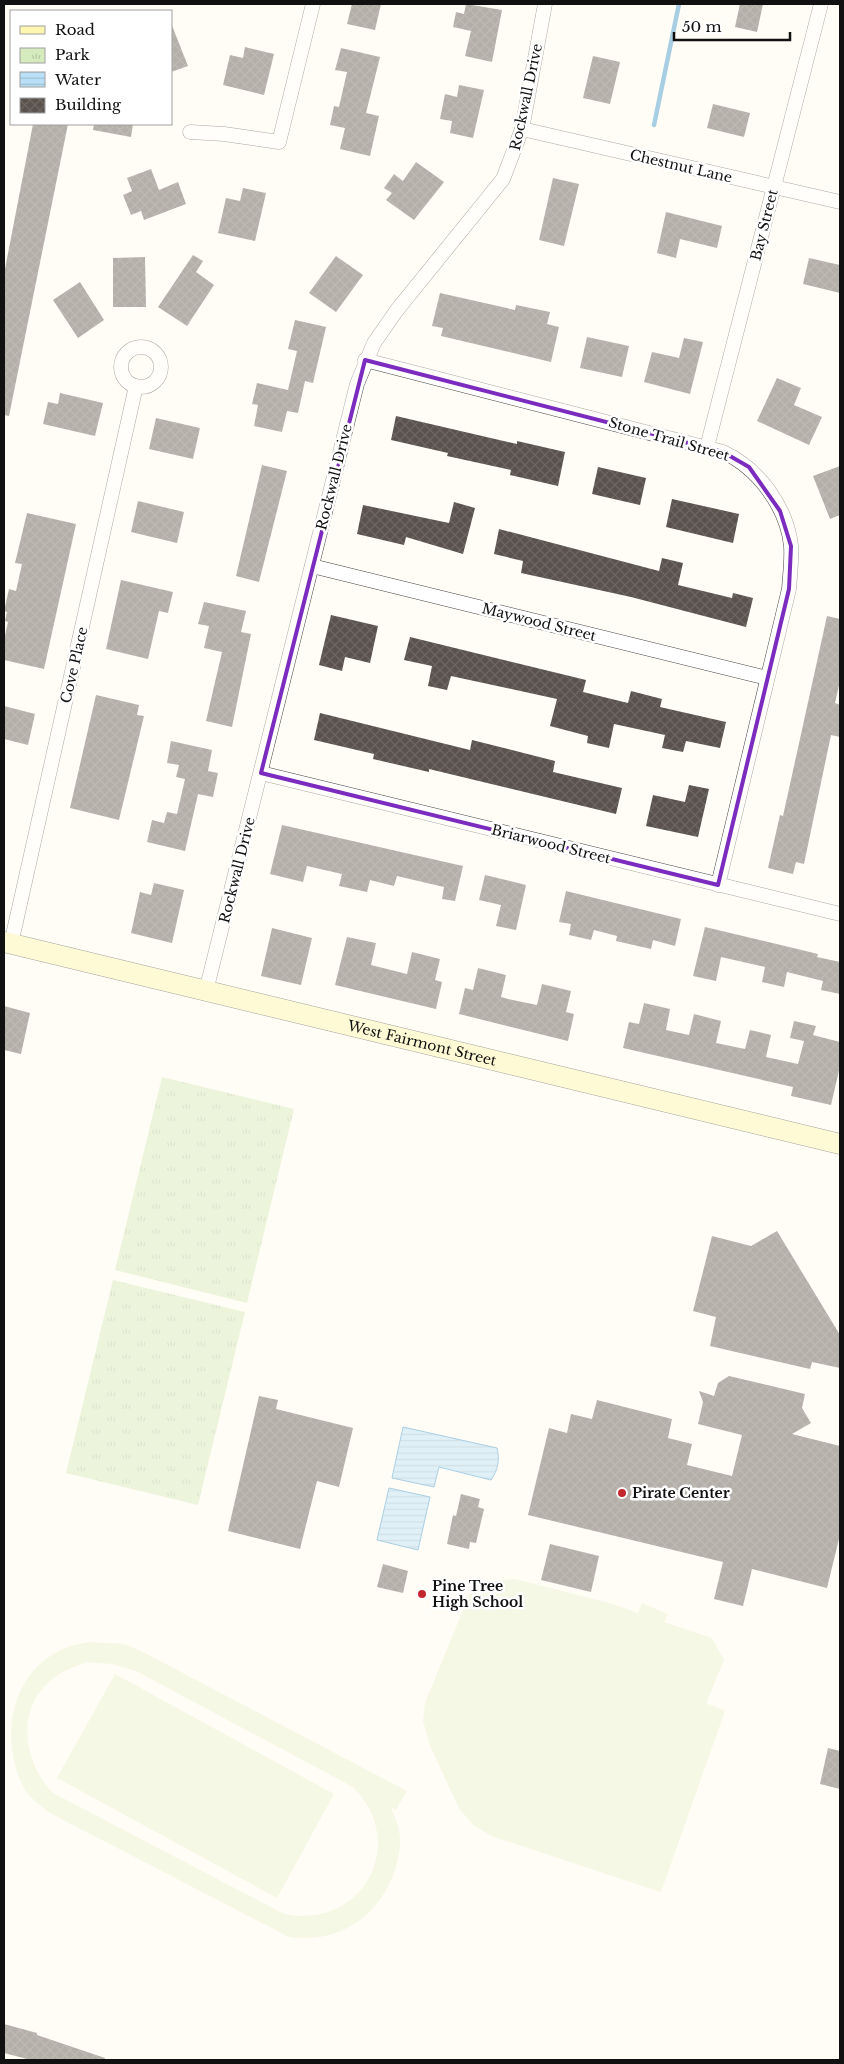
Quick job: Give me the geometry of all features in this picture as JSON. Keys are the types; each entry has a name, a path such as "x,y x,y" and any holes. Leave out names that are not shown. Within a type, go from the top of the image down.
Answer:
{"street":[{"path":"190,132 224,134 279,142 313,4"},
{"name":"Rockwall Drive","path":"206,991 357,384 365,360 397,310 488,200 503,179 522,129 545,4"},
{"name":"Bay Street","path":"707,447 821,4"},
{"name":"Chestnut Lane","path":"522,129 840,202"},
{"name":"Stone Trail Street","path":"365,360 707,447 738,459 749,467 771,494 788,529 792,567 789,589 718,885"},
{"name":"Cove Place","path":"8,943 136,386"},
{"name":"Maywood Street","path":"312,566 767,678"},
{"name":"Briarwood Street","path":"261,773 840,914"},
{"name":"West Fairmont Street","path":"8,943 840,1144"}],"highlighted area":[{"path":"365,360 723,452 749,467 780,511 791,546 789,589 718,885 261,773"}],"green space":[{"path":"162,1077 294,1109 247,1303 115,1270"},
{"path":"113,1280 245,1312 198,1505 66,1473"},
{"path":"515,1579 613,1604 638,1613 642,1603 668,1614 664,1622 712,1638 724,1660 706,1703 725,1711 661,1892 491,1836 473,1825 459,1808 430,1746 423,1721 425,1703 474,1583"},
{"path":"90,1642 124,1644 141,1651 407,1791 396,1810 391,1807 399,1833 399,1854 390,1882 373,1909 362,1919 336,1933 321,1937 289,1937 50,1813 34,1800 25,1790 17,1772 13,1753 11,1733 13,1714 19,1695 28,1678 41,1664 57,1652","holes":["87,1662 112,1664 136,1671 353,1787 370,1809 377,1833 377,1856 369,1878 355,1896 336,1909 312,1915 284,1914 53,1793 43,1780 29,1750 27,1734 33,1703 42,1689 66,1670"]},
{"path":"115,1674 334,1794 277,1898 57,1778"}],"water":[{"path":"403,1427 497,1448 497,1469 491,1480 439,1467 434,1487 392,1478"},
{"path":"389,1488 430,1497 418,1550 377,1540"}],"building":[{"path":"352,4 381,4 375,30 347,24"},
{"path":"466,4 502,10 492,62 465,56 471,31 453,27 456,12 464,14"},
{"path":"740,4 763,4 757,32 735,27"},
{"path":"172,26 188,66 172,72"},
{"path":"245,47 274,54 264,95 223,85 230,55 243,58"},
{"path":"341,48 380,57 366,113 379,116 370,156 340,149 345,128 330,125 334,106 339,107 347,72 335,70"},
{"path":"593,56 620,62 610,104 583,98"},
{"path":"459,85 484,90 473,138 450,133 452,121 440,119 445,94 457,97"},
{"path":"713,104 750,113 744,137 707,128"},
{"path":"33,125 68,125 9,416 4,415 4,274"},
{"path":"94,125 133,125 131,137 93,130"},
{"path":"416,162 444,182 414,220 386,200 392,193 384,188 394,174 403,181"},
{"path":"151,169 159,190 178,182 186,204 144,220 141,211 131,215 123,195 132,191 127,178"},
{"path":"553,178 579,184 564,246 539,240"},
{"path":"243,188 266,193 255,241 218,233 226,198 240,201"},
{"path":"666,212 722,226 717,248 680,239 676,258 657,253"},
{"path":"193,255 203,261 196,272 214,285 187,326 158,307"},
{"path":"336,256 363,275 336,312 309,293"},
{"path":"145,257 146,307 113,307 113,258"},
{"path":"809,258 840,265 840,293 803,284"},
{"path":"80,282 104,320 78,338 53,300"},
{"path":"440,293 515,310 516,305 550,312 547,324 559,327 551,362 441,336 443,328 432,326"},
{"path":"295,320 326,327 313,383 305,381 298,413 287,411 282,432 254,426 258,405 252,404 257,383 288,390 297,351 288,349"},
{"path":"587,337 629,346 622,377 580,368"},
{"path":"684,338 703,342 690,394 644,382 652,352 679,358"},
{"path":"777,378 801,388 794,405 822,417 809,445 757,421"},
{"path":"60,393 103,403 95,436 43,424 48,402 58,404"},
{"path":"396,416 517,444 517,441 565,452 558,486 510,475 511,470 447,456 448,453 391,440"},
{"path":"156,418 200,428 193,459 149,449"},
{"path":"262,465 287,471 259,582 236,576"},
{"path":"840,466 840,515 830,519 813,476"},
{"path":"598,467 646,478 640,505 592,494"},
{"path":"672,499 739,514 733,543 666,527"},
{"path":"138,501 184,512 177,543 131,532"},
{"path":"454,502 475,508 463,554 406,537 404,545 357,534 363,505 449,523"},
{"path":"27,513 76,524 44,669 4,660 4,640 8,622 5,621 7,612 4,611 9,589 16,591 22,564 15,563"},
{"path":"499,529 659,571 662,558 683,563 678,585 732,598 733,593 753,598 746,627 631,597 521,573 523,561 494,554"},
{"path":"121,580 173,592 168,613 159,611 148,659 106,649"},
{"path":"204,602 246,611 241,632 251,634 232,727 206,721 222,652 204,648 209,626 198,624"},
{"path":"331,615 378,626 370,663 345,657 342,671 319,665"},
{"path":"827,616 840,619 840,681 835,703 840,705 840,737 831,735 804,864 796,862 793,874 768,868 780,815 783,816"},
{"path":"410,637 586,680 583,692 628,703 631,691 662,699 660,707 726,722 720,748 686,741 683,752 662,748 665,735 614,724 609,748 587,743 588,736 550,726 557,699 451,676 447,690 428,686 432,666 404,660"},
{"path":"96,695 139,705 137,715 144,716 119,820 70,808"},
{"path":"4,706 35,714 28,745 4,739"},
{"path":"320,713 470,750 472,740 555,761 553,772 622,788 616,814 429,769 429,772 373,759 374,754 314,740"},
{"path":"171,741 212,750 208,771 218,773 213,797 198,794 185,851 147,842 152,820 164,823 167,812 177,814 185,779 176,777 179,765 167,763"},
{"path":"689,785 709,789 698,837 646,826 653,795 685,802"},
{"path":"282,825 463,866 455,901 442,899 444,887 397,876 394,886 370,880 367,892 339,886 342,874 307,866 303,882 270,874"},
{"path":"485,875 526,885 516,930 496,926 501,905 479,900"},
{"path":"154,883 184,890 172,943 131,933 140,892 151,895"},
{"path":"566,891 681,919 675,946 653,940 651,949 616,941 617,936 594,930 591,940 569,935 571,924 559,922"},
{"path":"705,927 818,954 817,957 840,962 840,994 821,990 823,981 787,972 784,987 762,982 765,967 721,957 716,981 693,976"},
{"path":"272,928 312,938 301,985 261,976"},
{"path":"347,937 376,943 371,965 407,974 412,952 440,959 435,980 442,982 436,1009 335,985"},
{"path":"478,968 506,975 501,997 508,999 537,1005 542,984 571,991 566,1012 574,1014 568,1041 459,1014 465,988 473,990"},
{"path":"644,1003 670,1009 666,1030 689,1035 694,1014 721,1021 716,1043 745,1049 750,1030 771,1035 766,1057 798,1064 804,1041 790,1038 794,1021 816,1026 813,1035 840,1042 840,1066 831,1105 791,1096 793,1087 623,1048 629,1022 639,1024"},
{"path":"4,1006 30,1013 21,1054 4,1050"},
{"path":"777,1231 840,1335 840,1368 812,1362 810,1369 710,1346 716,1317 693,1311 712,1236 751,1246"},
{"path":"729,1376 805,1394 802,1408 811,1423 792,1434 840,1446 840,1535 827,1588 752,1569 743,1606 714,1599 723,1562 528,1515 549,1428 567,1433 571,1414 592,1419 597,1400 672,1419 668,1438 692,1444 687,1465 732,1476 742,1435 698,1424 703,1402 699,1391 714,1396 718,1383"},
{"path":"259,1396 278,1400 276,1409 353,1428 339,1487 317,1481 300,1549 228,1531"},
{"path":"461,1494 480,1499 478,1507 484,1509 476,1543 470,1542 469,1549 447,1544 453,1515 456,1516"},
{"path":"550,1544 599,1556 591,1592 541,1580"},
{"path":"383,1564 408,1571 403,1593 377,1587"},
{"path":"828,1748 840,1751 840,1789 820,1784"},
{"path":"4,2024 37,2033 37,2035 105,2058 104,2060 31,2060 4,2053"}],"waterway":[{"path":"654,125 679,4"}],"place":[{"name":"Pirate Center","path":"622,1493"},
{"name":"Pine Tree High School","path":"422,1594"}]}
